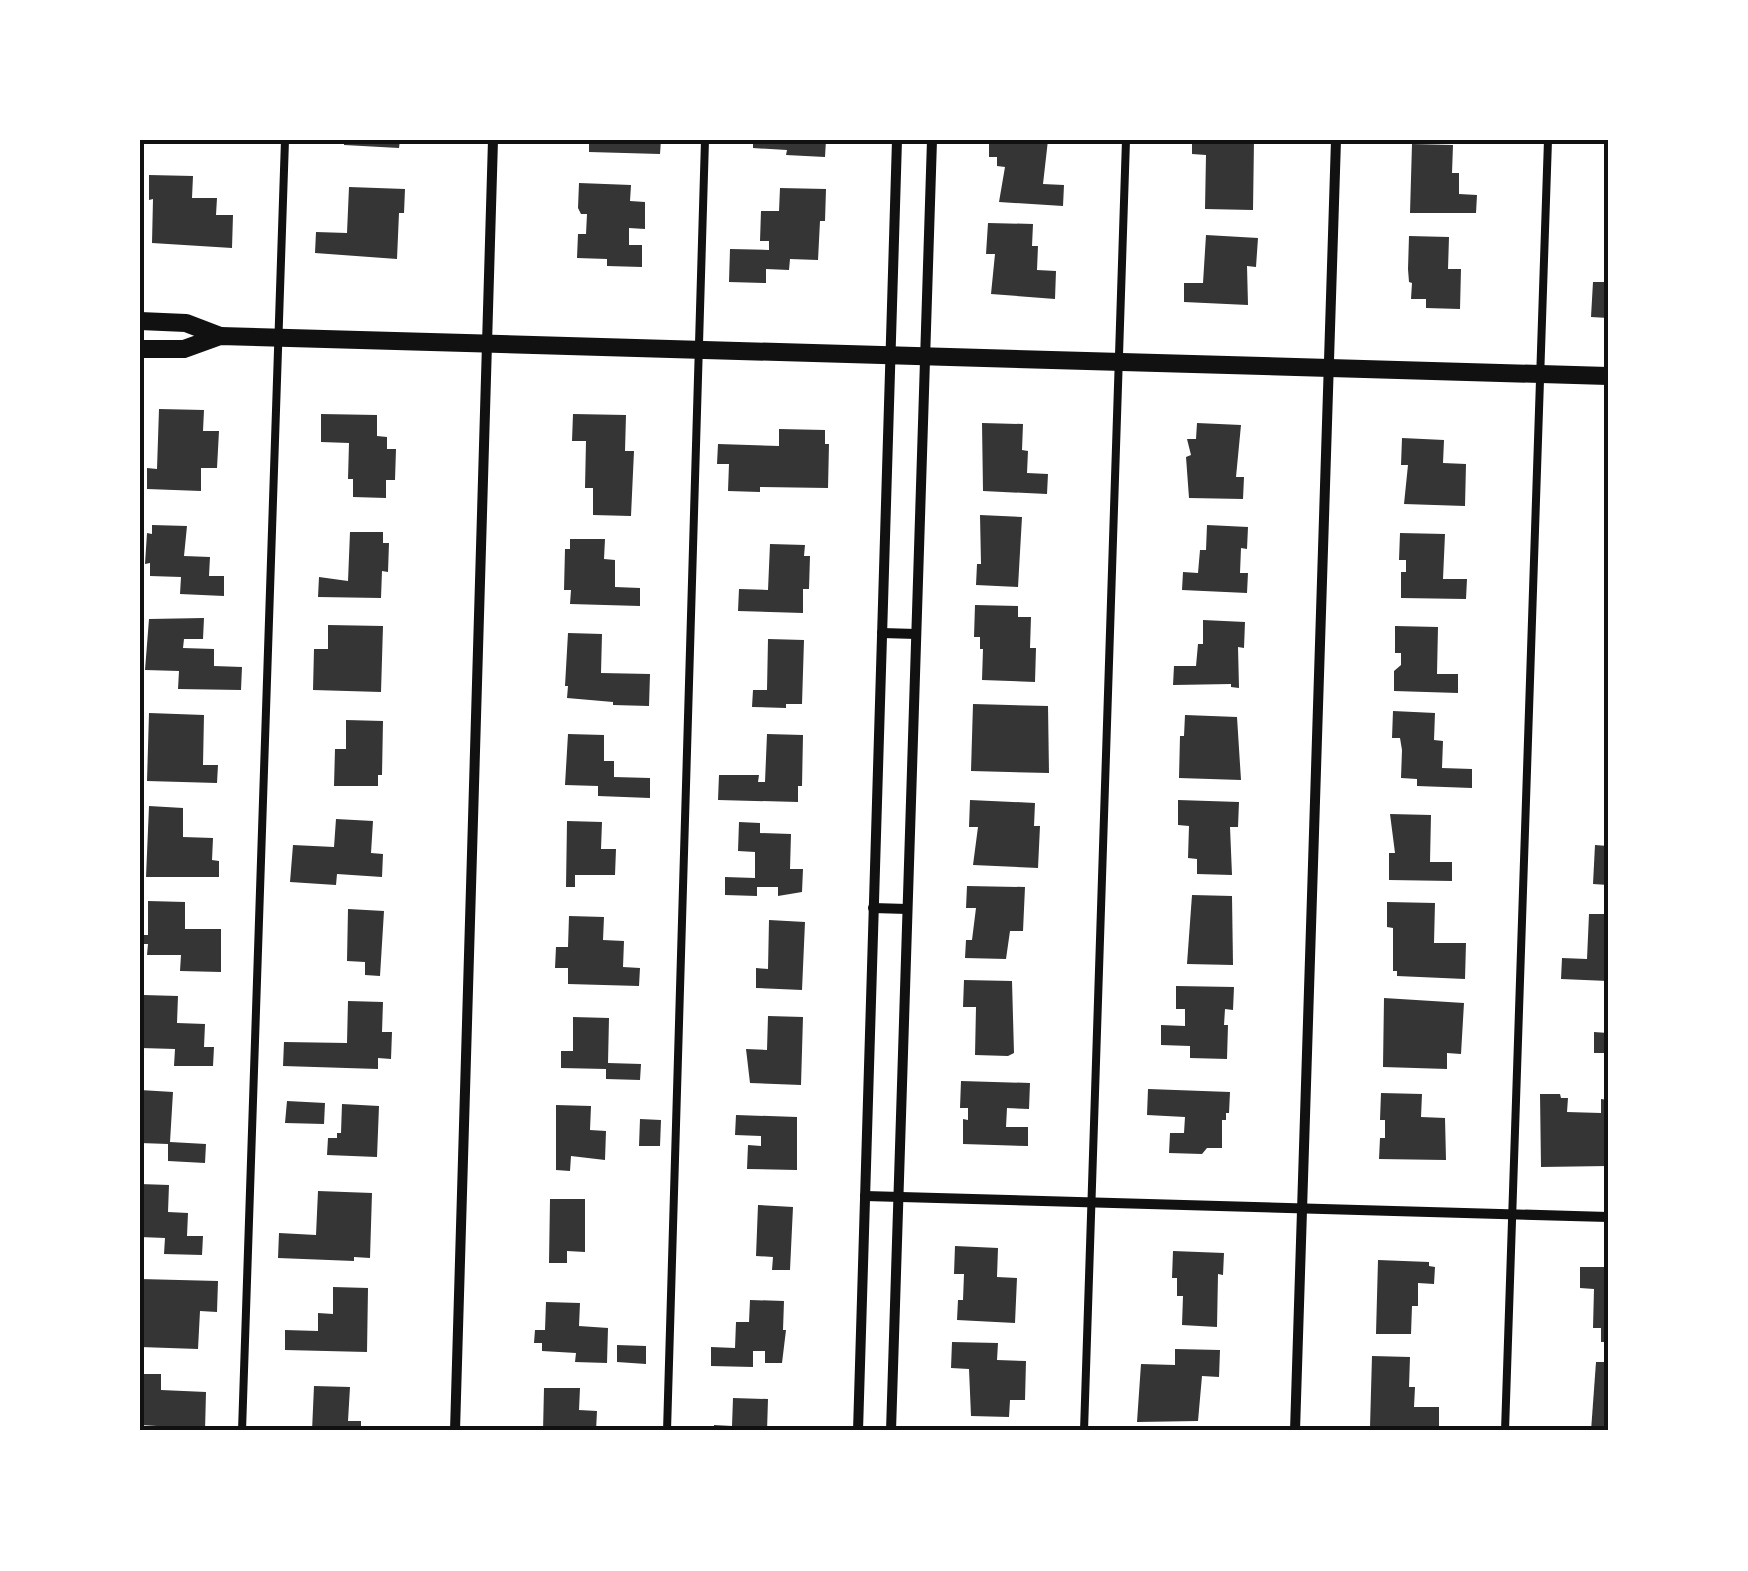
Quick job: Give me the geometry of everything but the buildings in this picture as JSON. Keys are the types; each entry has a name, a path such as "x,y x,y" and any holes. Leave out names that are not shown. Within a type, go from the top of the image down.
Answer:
{"street":[{"path":"455,1431 493,140"},
{"path":"858,1431 897,140"},
{"path":"890,1431 932,140"},
{"path":"1295,1431 1336,140"},
{"path":"140,321 186,323 220,336 1608,376"},
{"path":"140,349 184,349 220,336"},
{"path":"882,633 916,634"},
{"path":"874,908 907,909"},
{"path":"865,1196 1608,1217"}],"lane":[{"path":"242,1431 284,140"},
{"path":"667,1431 705,140"},
{"path":"1084,1431 1126,140"},
{"path":"1504,1431 1548,140"}]}
